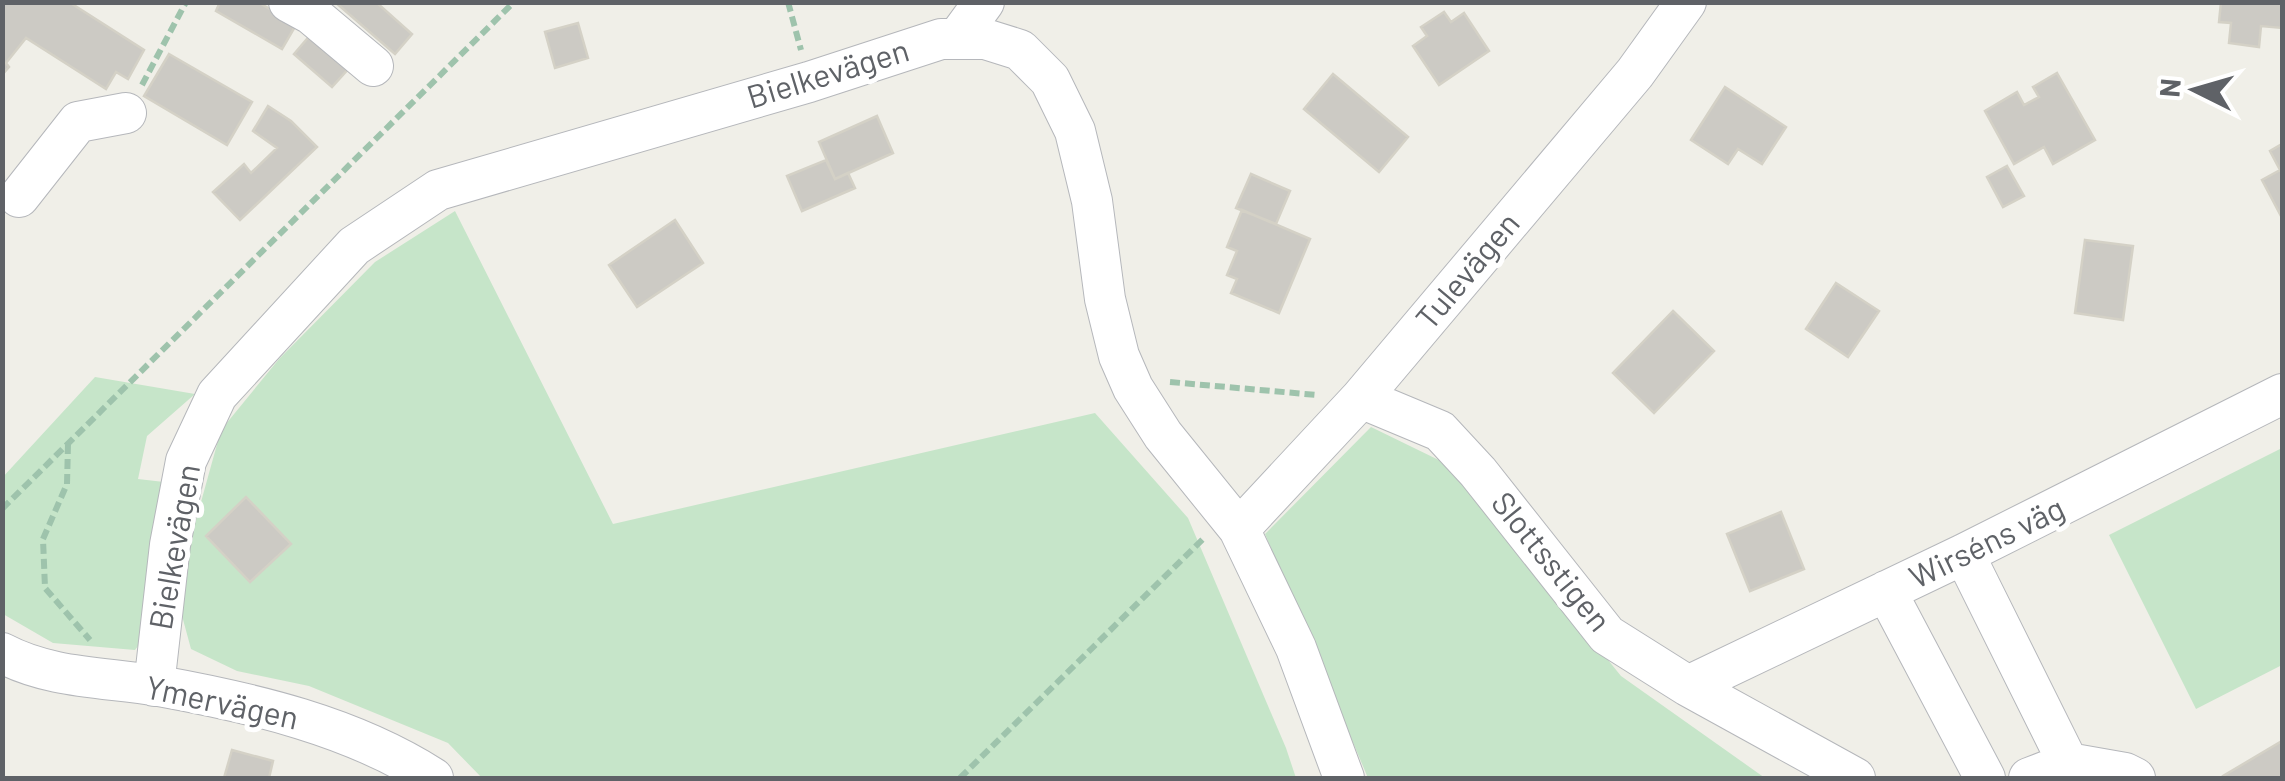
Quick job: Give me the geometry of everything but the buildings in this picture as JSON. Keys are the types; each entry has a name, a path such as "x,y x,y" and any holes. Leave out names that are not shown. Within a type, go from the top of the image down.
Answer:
{"street":[{"path":"289,2 311,14 374,66"},
{"path":"957,39 984,2"},
{"name":"Tulevägen","path":"1233,522 1361,398 1622,88 1686,2"},
{"name":"Bielkevägen","path":"154,686 170,545 186,462 218,394 354,246 438,190 809,82 941,39 985,39 1020,50 1050,80 1076,131 1119,356 1164,436 1233,522 1296,648 1344,778"},
{"path":"18,196 78,122 126,114"},
{"name":"Wirséns väg","path":"1688,686 1964,554 2282,394"},
{"name":"Slottsstigen","path":"1361,398 1440,430 1607,634 1688,686 1855,778"},
{"path":"1964,554 2068,763"},
{"path":"1886,592 1986,778"},
{"name":"Ymervägen","path":"6,660 95,680 154,686 300,718 406,761 433,778"},
{"path":"2029,778 2068,763 2135,778"}],"path":[{"path":"126,114 186,2"},
{"path":"2,508 514,2"},
{"path":"788,2 809,82"},
{"path":"1129,378 1361,398"},
{"path":"68,444 67,484 43,540 45,588 95,646 95,680"},
{"path":"960,778 1233,522"}],"green space":[{"path":"455,211 613,524 1095,413 1188,518 1296,778 482,778 448,743 309,686 237,671 191,649 181,612 186,556 221,430 279,359 375,262"},
{"path":"95,377 195,394 147,436 138,479 164,482 145,637 135,650 53,643 3,614 2,478"},
{"path":"1371,427 1451,466 1621,676 1765,778 1368,778 1265,534"},
{"path":"2280,449 2282,665 2196,709 2109,535"}]}
